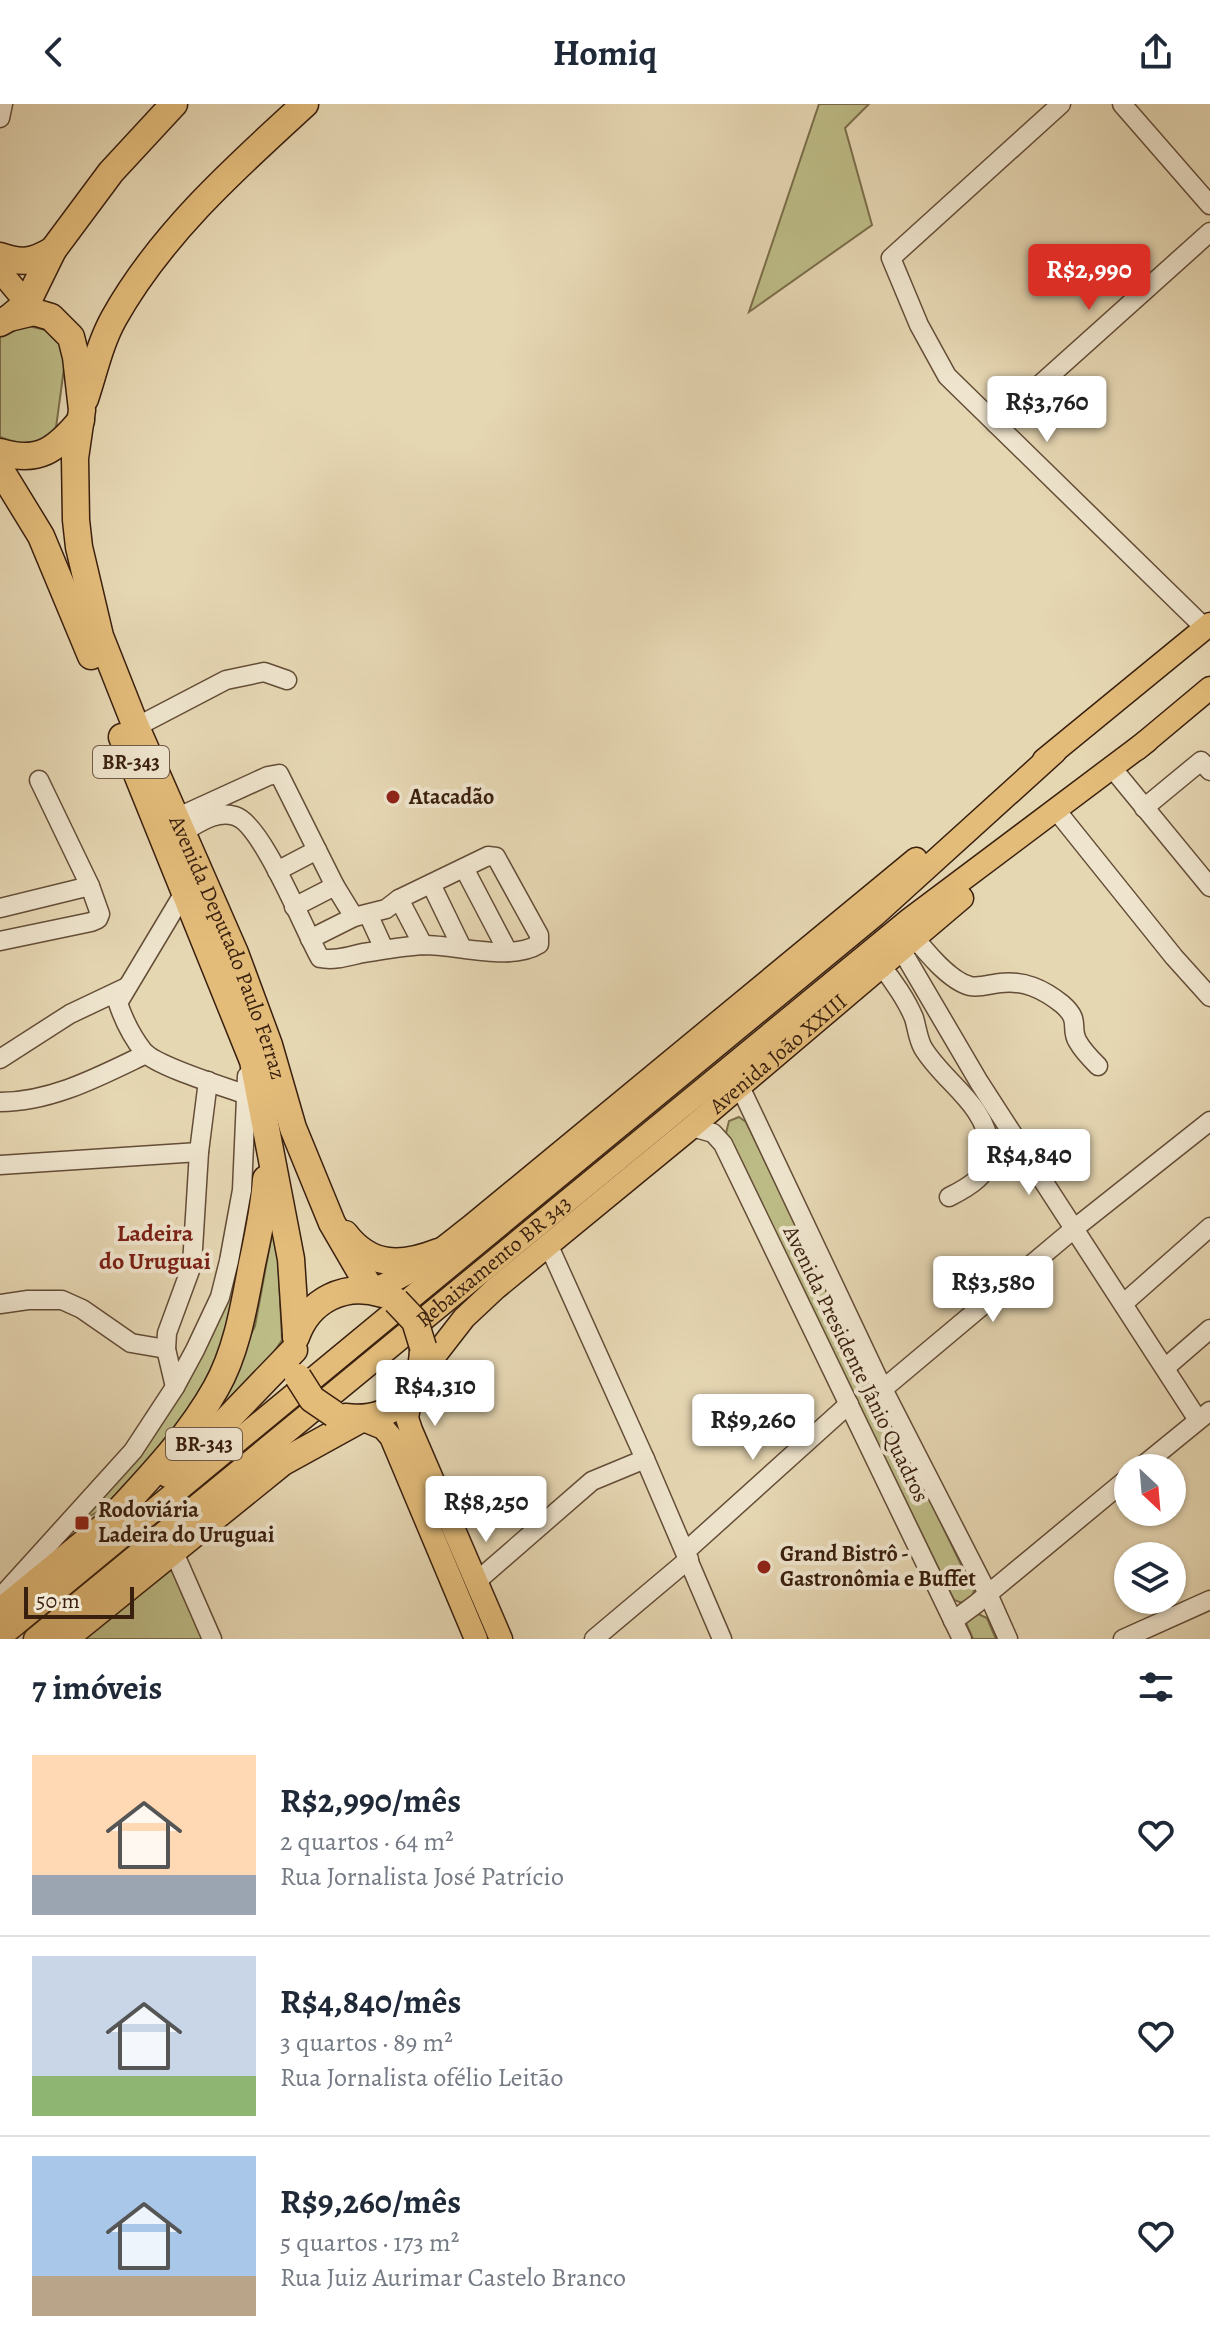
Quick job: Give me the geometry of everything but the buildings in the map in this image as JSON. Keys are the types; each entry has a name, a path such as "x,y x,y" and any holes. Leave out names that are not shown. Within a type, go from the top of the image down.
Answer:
{"highway":[{"path":"17,314 53,250 111,172 174,104"},
{"name":"Avenida Deputado Paulo Ferraz","path":"305,104 187,218 147,267 113,319 99,353 82,415 75,458 79,547 100,636 136,727 235,953 293,1128 332,1223 371,1290"},
{"path":"0,256 19,262 35,260 53,250"},
{"name":"Avenida Deputado Paulo Ferraz","path":"17,314 51,317 71,337 82,415"},
{"path":"0,452 21,456 51,450 62,443 82,415"},
{"name":"Avenida Deputado Paulo Ferraz","path":"0,469 48,550 138,781 248,1046 291,1259 295,1342"},
{"path":"293,1128 336,1220 348,1238 365,1252 389,1263 418,1260 438,1252"},
{"path":"104,1527 168,1457 218,1386 243,1313 264,1207 268,1140"},
{"path":"371,1290 396,1301 415,1321 423,1347 416,1383"},
{"name":"BR-343","path":"0,1612 195,1452 295,1342 305,1318 318,1304 334,1294 371,1290"},
{"name":"BR-343","path":"295,1342 298,1377 312,1399 334,1414 361,1419"},
{"name":"BR-343","path":"64,1639 283,1462 361,1419 381,1415 398,1405 416,1383"}],"main road":[{"path":"0,271 17,314"},
{"name":"Avenida João XXIII","path":"371,1290 387,1285 438,1252 495,1207 912,862 1055,752 1208,626"},
{"name":"Avenida João XXIII","path":"737,1075 881,966 1210,688"},
{"name":"Avenida João XXIII","path":"416,1383 464,1318 548,1244 692,1127 737,1075 910,919 1147,741"},
{"name":"Avenida João XXIII","path":"696,1064 875,915 1055,752"},
{"name":"Rebaixamento BR 343","path":"0,1637 696,1064"},
{"name":"Rebaixamento BR 343","path":"35,1639 737,1075"},
{"path":"416,1383 407,1418 501,1639"},
{"path":"361,1419 383,1428 391,1437 476,1639"},
{"path":"460,1597 480,1588"}],"street":[{"path":"0,118 3,104"},
{"path":"1061,104 891,258 935,358 947,376 1208,626"},
{"path":"1122,104 1210,205"},
{"path":"996,424 1210,232"},
{"path":"136,727 226,680 264,672 287,680"},
{"path":"1144,808 1201,761 1210,771"},
{"path":"1113,769 1210,887"},
{"path":"180,825 279,774 335,886 384,949"},
{"path":"0,941 91,922 98,919 100,914 90,886 39,780"},
{"path":"180,825 218,815 232,814 245,819 260,839 277,871 294,907 310,939 320,958 330,960 423,945 508,952 529,950 539,944 539,935 496,857 488,856 399,899 386,909 361,916 310,939"},
{"path":"1060,815 1210,997"},
{"path":"277,871 317,850"},
{"path":"464,868 508,952"},
{"path":"431,884 462,948"},
{"path":"0,908 90,886"},
{"path":"294,907 335,886"},
{"path":"185,891 118,1003 125,1024 146,1054 174,1068 247,1095"},
{"path":"399,899 423,945"},
{"path":"908,943 968,985 1017,981 1030,984 1060,1003 1071,1013 1078,1043 1098,1066"},
{"path":"908,943 979,1082 1165,1368 1204,1415 1157,1454"},
{"path":"881,966 913,1016 922,1046 978,1111 989,1137 990,1160 983,1174 970,1187 949,1197"},
{"path":"0,1059 70,1014 127,987"},
{"name":"Avenida Deputado Paulo Ferraz","path":"0,1598 133,1451 175,1387 220,1297 242,1190 248,1046"},
{"path":"0,1102 20,1102 64,1090 146,1054"},
{"name":"Avenida Presidente Jânio Quadros","path":"737,1075 883,1389 1008,1639"},
{"path":"175,1387 166,1349 167,1333 192,1265 199,1152 208,1081"},
{"path":"883,1389 1075,1228 1210,1121"},
{"name":"Avenida Presidente Jânio Quadros","path":"692,1127 713,1133 723,1144 962,1639"},
{"path":"0,1165 199,1152"},
{"path":"1124,1303 1210,1227"},
{"path":"548,1244 722,1639"},
{"path":"0,1304 62,1300 82,1309 131,1343 166,1349"},
{"path":"1165,1368 1210,1329"},
{"path":"594,1639 849,1404"},
{"path":"480,1588 592,1481 645,1459"},
{"path":"953,1621 1114,1490"},
{"path":"173,1550 212,1639"},
{"path":"1123,1639 1210,1600"}],"shaded area":[{"path":"819,104 869,104 845,128 872,225 749,312"},
{"path":"24,325 54,332 67,346 55,435 28,443 0,437 0,333"},
{"path":"739,1117 746,1122 974,1591 962,1603 954,1600 726,1133 729,1121"},
{"path":"252,1155 249,1231 220,1352 187,1419 102,1509 77,1524 187,1380"},
{"path":"276,1212 282,1340 245,1396 205,1432 255,1326"},
{"path":"172,1565 204,1639 81,1639"},
{"path":"976,1613 987,1618 996,1639 973,1639 966,1623"}],"place":[{"name":"Atacadão","path":"393,797"},
{"name":"Rodoviária Ladeira do Uruguai","path":"82,1523"},
{"name":"Grand Bistrô - Gastronômia e Buffet","path":"764,1567"}],"district":[{"name":"Ladeira do Uruguai","path":"155,1247"}]}
